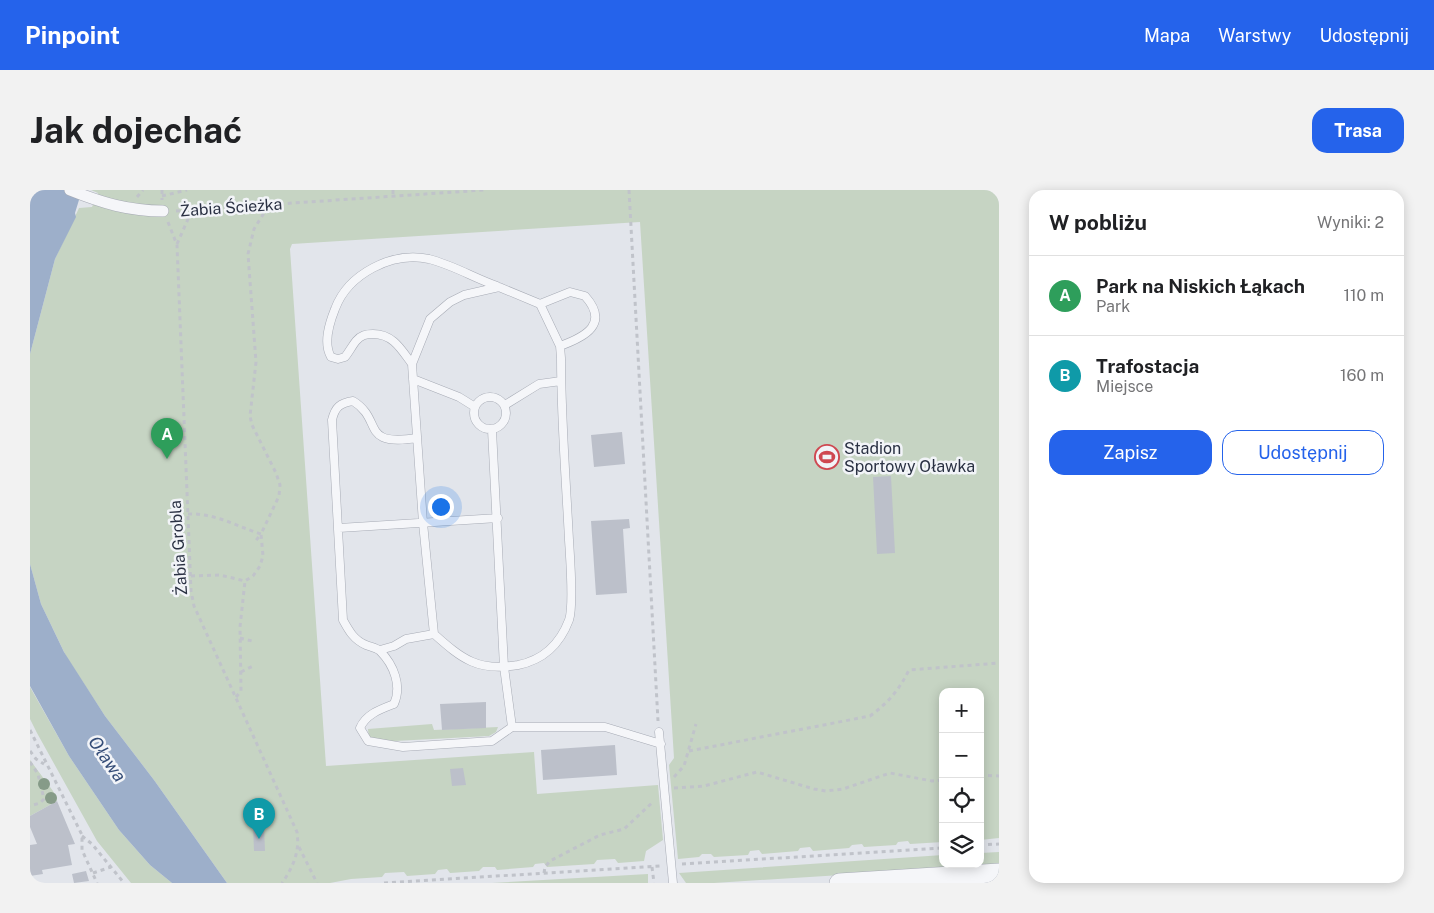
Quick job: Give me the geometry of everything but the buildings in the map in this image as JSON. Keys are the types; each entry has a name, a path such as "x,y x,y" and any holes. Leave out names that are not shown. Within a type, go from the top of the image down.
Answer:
{"street":[{"name":"Żabia Ścieżka","path":"70,190 95,200 128,209 163,212"},
{"path":"839,883 933,880 999,873"}],"lane":[{"path":"412,364 397,343 386,336 377,334 364,335 356,341 345,357 338,359 331,357 328,351 330,321 342,294 356,279 369,270 389,261 428,259 499,287 540,304 560,346 571,567 570,618 560,638 548,652 533,662 504,667 482,666 465,660 434,634 423,523 412,364 430,319 450,302 478,290 499,287"},
{"path":"540,304 570,292 585,296 592,305 595,320 590,331 584,337 560,346"},
{"path":"413,379 459,397 475,407"},
{"path":"505,405 539,384 561,380"},
{"path":"487,398 497,399 505,405 506,419 498,428 492,430 485,429 476,422 475,407 487,398"},
{"path":"417,438 400,440 388,439 377,435 362,406 353,400 342,402 332,420 343,620 351,634 361,643 380,650 394,670 399,694 394,704 375,712 362,722 360,728 368,740 403,747 492,741 512,727 605,727 661,744"},
{"path":"492,430 498,518 504,667 512,727"},
{"path":"339,528 498,518"},
{"path":"380,650 394,646 406,639 434,634"},
{"path":"659,732 673,883"}],"path":[{"path":"162,196 187,190"},
{"path":"393,190 394,196"},
{"name":"Żabia Ścieżka","path":"163,212 484,190"},
{"path":"629,192 659,732"},
{"path":"254,543 261,534 279,496 280,486 267,453 252,425 250,416 256,362 248,254 254,229 270,205"},
{"name":"Żabia Grobla","path":"177,245 192,210"},
{"name":"Żabia Grobla","path":"163,212 177,245 188,514 194,606 293,823 299,847 316,883"},
{"path":"188,514 208,515 237,523 261,534"},
{"path":"191,576 220,575 245,581 253,576 260,566 263,556 261,534"},
{"path":"220,575 224,570"},
{"path":"236,697 241,690 240,611 245,581"},
{"path":"240,638 252,641"},
{"path":"690,751 870,716 888,703 899,689 909,670 999,663"},
{"path":"241,672 253,666"},
{"path":"544,873 545,867 550,862 582,843 600,835 624,829 648,808 684,766 690,751 696,724"},
{"path":"30,730 42,752 45,764 59,786 82,836 82,850 97,883"},
{"path":"30,751 36,759 45,764"},
{"path":"30,762 38,774 44,799 40,803 30,806"},
{"path":"665,789 704,786 757,772 826,791 843,789 890,773 932,781 939,780"},
{"path":"984,776 999,776"},
{"path":"82,836 92,844 124,883"},
{"path":"984,845 999,844"},
{"path":"282,883 299,847"},
{"path":"93,873 112,867"},
{"path":"652,867 654,883"}],"green space":[{"path":"91,190 999,190 999,838 984,840 984,688 939,688 939,842 910,844 908,841 898,842 896,845 864,847 862,844 852,845 849,848 813,851 810,847 800,848 798,851 762,854 759,850 750,851 748,855 714,857 711,854 702,854 699,857 678,859 669,765 674,758 640,222 292,244 290,249 326,766 534,752 537,794 658,785 663,840 646,851 644,861 618,863 615,859 597,860 594,864 547,867 544,863 535,864 533,867 497,870 495,867 483,867 479,871 450,873 447,869 438,870 435,874 407,876 404,872 385,873 382,877 351,879 330,883 227,883 154,780 105,716 66,656 41,604 30,564 30,354 55,259 79,208 92,207 98,193"},
{"path":"30,687 69,756 119,830 150,865 172,883 131,883 97,841 30,719"},
{"path":"432,724 434,730 498,727 496,732 489,736 376,742 369,740 368,729"},
{"path":"30,760 53,791 57,801 30,816"},
{"path":"999,852 999,865 984,866 984,853"},
{"path":"939,855 939,868 952,868 714,883 686,883 679,873"},
{"path":"648,874 648,883 492,883"}],"water":[{"path":"30,190 82,190 75,213 76,217 55,259 30,354"},
{"name":"Oława","path":"30,564 41,604 64,652 105,716 154,780 227,883 172,883 150,865 119,830 69,756 30,686"}],"place":[{"name":"Stadion Sportowy Oławka","path":"827,457"},
{"name":"Park na Niskich Łąkach","path":"167,459"},
{"name":"Trafostacja","path":"259,839"}]}
